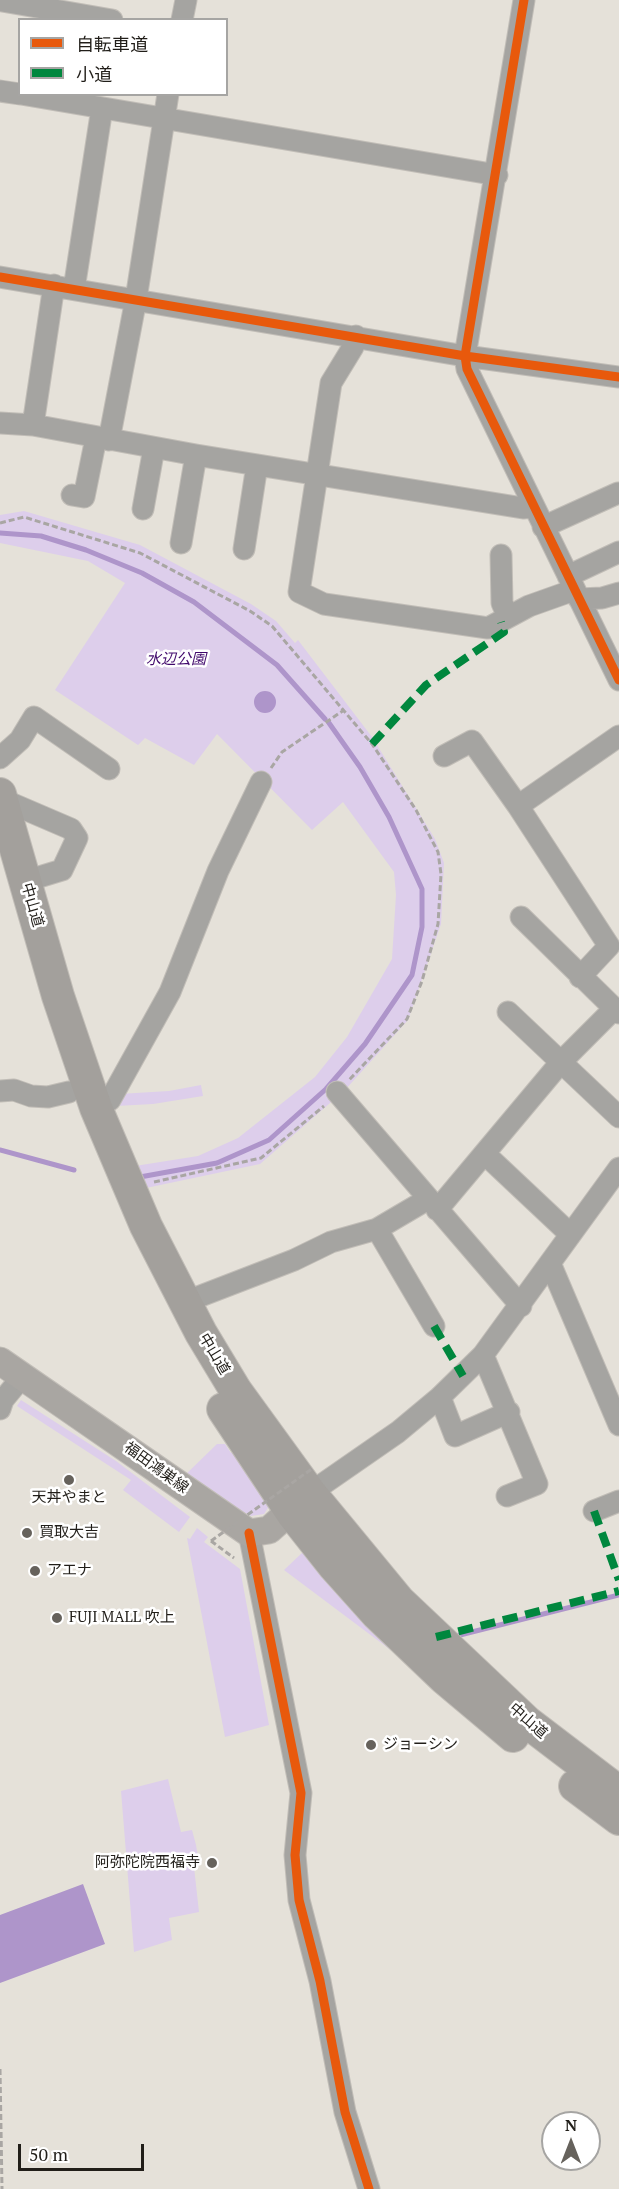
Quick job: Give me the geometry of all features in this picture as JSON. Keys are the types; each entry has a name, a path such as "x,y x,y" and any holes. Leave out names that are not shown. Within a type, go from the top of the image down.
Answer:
{"highway":[{"name":"中山道","path":"1,797 13,874 69,1092 85,1140 145,1270 219,1403 305,1491 399,1601 527,1722 619,1792"},
{"name":"中山道","path":"13,874 96,1108 146,1226 184,1302 236,1391 305,1491 334,1566 377,1614 444,1678 619,1819"}],"main road":[{"name":"福田鴻巣線","path":"0,1361 249,1533"},
{"path":"249,1533 269,1530 305,1491"}],"street":[{"path":"182,18 186,0"},
{"path":"524,0 465,356 466,369 619,680"},
{"path":"2,1 93,18"},
{"path":"0,91 18,94"},
{"path":"40,96 496,175"},
{"path":"72,495 84,497 102,439 136,299 168,96"},
{"path":"33,425 102,108"},
{"path":"0,277 465,356 619,377"},
{"path":"356,336 353,347 331,383 299,585 302,595 324,604 488,628 529,606 574,588 619,552"},
{"path":"0,423 33,425 196,455 523,508 533,507"},
{"path":"143,509 154,448"},
{"path":"181,543 196,455"},
{"path":"244,549 257,465"},
{"path":"543,527 618,493"},
{"path":"501,555 501,603 508,617"},
{"path":"574,588 602,598 619,593"},
{"path":"0,758 20,740 34,717 109,769"},
{"path":"518,806 619,736"},
{"path":"444,756 472,741 616,944 580,976"},
{"path":"96,1108 110,1100 170,992 218,871 261,782"},
{"path":"1,797 71,829 77,838 63,870 13,874"},
{"path":"184,1302 294,1260 331,1242 376,1229 433,1205 486,1155 561,1062 617,1011 521,917"},
{"path":"508,1012 619,1117"},
{"path":"0,1090 14,1090 31,1096 48,1098 69,1092"},
{"path":"337,1092 521,1306"},
{"path":"486,1155 570,1234"},
{"path":"305,1491 398,1432 440,1397 483,1355 521,1306 619,1168"},
{"path":"376,1229 434,1326"},
{"path":"550,1263 618,1421"},
{"path":"483,1355 537,1484 507,1496"},
{"path":"0,1409 3,1400 22,1377"},
{"path":"440,1397 455,1436 509,1413"},
{"path":"594,1511 619,1501"},
{"path":"249,1533 301,1793 295,1855 299,1900 320,1981 345,2112 369,2189"}],"path":[{"path":"0,523 24,517 140,553 250,611 272,626 372,744 416,810 438,852 441,874 438,924 422,981 407,1019 337,1092 261,1158 146,1184"},
{"path":"261,782 282,752 344,710"},
{"path":"220,1542 241,1556 237,1561 211,1541 305,1491"},
{"path":"0,2070 2,2189"}],"green space":[{"name":"水辺公園","path":"24,511 140,545 251,604 276,621 295,643 298,640 372,737 435,839 444,863 441,924 408,1020 345,1090 260,1164 146,1188 135,1166 198,1156 238,1138 315,1077 347,1037 392,959 396,895 394,872 343,802 312,830 217,734 194,765 145,738 138,745 55,690 125,583 88,561 0,543 0,515"},
{"path":"201,1085 203,1096 153,1104 116,1106 119,1094 169,1091"},
{"path":"21,1400 116,1461 190,1517 179,1532 123,1490 131,1480 17,1406"},
{"path":"217,1444 225,1444 231,1453 237,1449 271,1503 264,1514 251,1516 182,1478"},
{"path":"197,1528 208,1537 204,1542 240,1569 269,1725 225,1737 187,1538 190,1539"},
{"path":"303,1552 432,1681 284,1570"},
{"path":"168,1779 181,1832 192,1830 196,1845 198,1857 193,1858 199,1912 169,1918 172,1940 134,1952 121,1791"}],"shaded area":[{"path":"265,691 273,694 276,702 273,710 265,713 257,710 254,702 257,694"},
{"path":"83,1884 105,1944 0,1983 0,1915"}],"waterway":[{"path":"0,533 41,536 86,550 142,573 194,602 277,665 325,719"},
{"path":"140,1177 217,1163 269,1140 326,1089 365,1044 412,975 422,927 422,889 389,817 360,767 329,723"},
{"path":"0,1150 74,1170"},
{"path":"456,1636 619,1595"}],"marked path":[{"path":"372,744 426,685 504,632 501,622"},
{"path":"434,1326 463,1376"},
{"path":"594,1511 619,1580"},
{"path":"436,1637 619,1591"}],"cycle path":[{"path":"524,0 465,356 467,369 619,680"},
{"path":"0,277 465,356 619,377"},
{"path":"249,1533 301,1793 295,1855 299,1900 320,1981 345,2112 369,2189"}],"place":[{"name":"天丼やまと","path":"69,1480"},
{"name":"買取大吉","path":"27,1533"},
{"name":"アエナ","path":"35,1571"},
{"name":"FUJI MALL 吹上","path":"57,1618"},
{"name":"ジョーシン","path":"371,1745"},
{"name":"阿弥陀院西福寺","path":"212,1863"}]}
